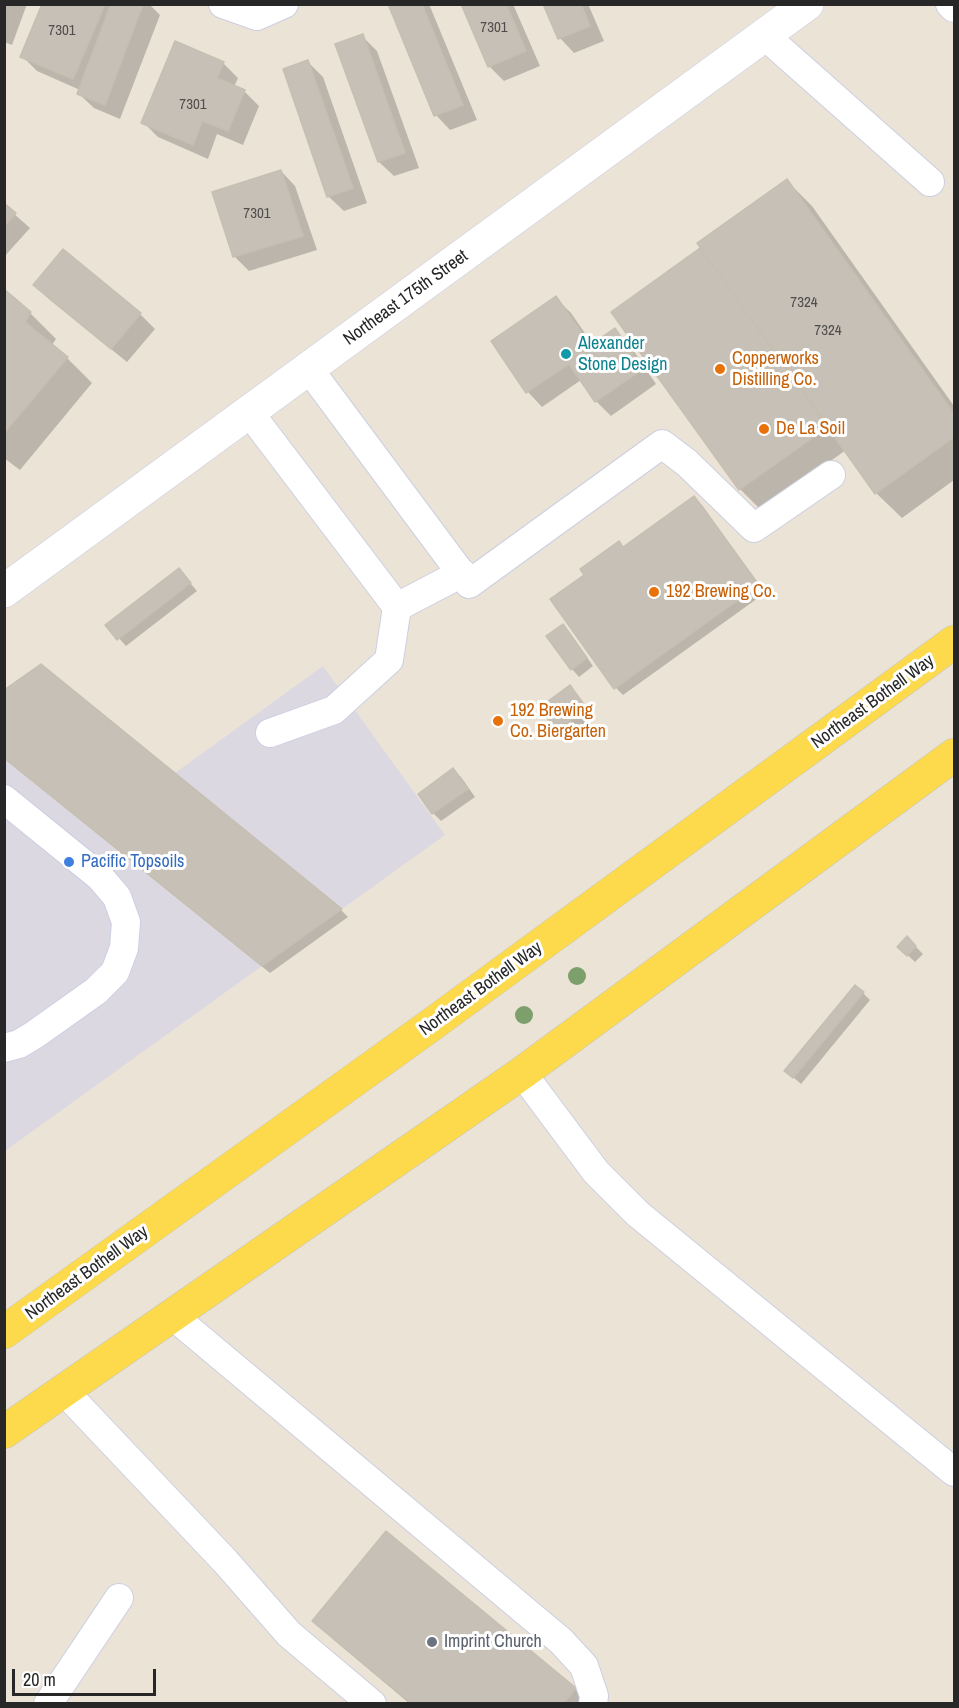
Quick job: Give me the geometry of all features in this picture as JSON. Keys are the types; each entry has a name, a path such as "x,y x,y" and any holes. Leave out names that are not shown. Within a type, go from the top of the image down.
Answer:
{"main road":[{"name":"Northeast Bothell Way","path":"9,1334 954,642"},
{"path":"4,1432 522,1073 951,765"}],"street":[{"name":"Northeast 175th Street","path":"4,591 807,4"}],"lane":[{"path":"223,4 257,16 284,4"},
{"path":"950,4 954,8"},
{"path":"764,35 930,182"},
{"path":"309,369 469,584 662,444 687,463 754,528 831,476"},
{"path":"249,412 397,607 389,660 334,710 270,733"},
{"path":"397,607 462,573"},
{"path":"4,800 100,877 117,897 126,922 124,948 115,972 96,991 34,1035 19,1044 4,1048"},
{"path":"522,1073 596,1172 638,1214 954,1472"},
{"path":"172,1316 561,1641 584,1666 594,1696 593,1704"},
{"path":"64,1391 225,1561 289,1634 372,1704"},
{"path":"48,1704 119,1598"}],"shaded area":[{"path":"323,666 445,835 342,909 175,773"},
{"name":"Pacific Topsoils","path":"4,758 262,966 5,1151 4,1151"}],"building":[{"path":"42,4 105,4 73,79 20,57"},
{"path":"111,4 143,4 105,105 77,94"},
{"path":"388,4 422,4 463,105 434,116"},
{"path":"461,4 506,4 526,51 488,67"},
{"path":"543,4 581,4 590,26 558,39"},
{"path":"363,34 405,153 378,162 335,44"},
{"path":"175,41 224,62 217,78 245,90 228,131 202,121 193,145 141,123"},
{"path":"308,60 353,188 327,197 283,69"},
{"path":"281,170 303,236 233,257 212,192"},
{"path":"787,179 954,414 954,437 875,494 697,243"},
{"path":"4,203 16,213 4,226"},
{"name":"Copperworks Distilling Co.","path":"700,248 829,426 739,490 611,312"},
{"path":"63,249 141,313 111,349 33,285"},
{"path":"4,289 31,312 25,322 68,357 4,433"},
{"name":"Alexander Stone Design","path":"556,296 590,345 615,328 643,369 595,402 569,364 526,393 491,341"},
{"name":"192 Brewing Co.","path":"694,496 759,585 614,689 550,599 584,575 580,569 619,541 623,547"},
{"path":"179,568 191,583 117,640 105,625"},
{"path":"563,624 587,658 571,670 546,636"},
{"path":"41,664 342,909 262,966 4,758 4,690"},
{"path":"570,685 587,709 556,731 540,707"},
{"path":"453,768 468,789 432,814 418,794"},
{"path":"907,936 916,946 907,956 897,947"},
{"path":"855,985 864,992 793,1078 784,1071"},
{"path":"386,1531 576,1688 563,1704 412,1704 312,1621"}],"place":[{"name":"Alexander Stone Design","path":"566,354"},
{"name":"Copperworks Distilling Co.","path":"720,369"},
{"name":"De La Soil","path":"764,429"},
{"name":"192 Brewing Co.","path":"654,592"},
{"name":"192 Brewing Co. Biergarten","path":"498,721"},
{"name":"Pacific Topsoils","path":"69,862"},
{"name":"Imprint Church","path":"432,1642"}]}
